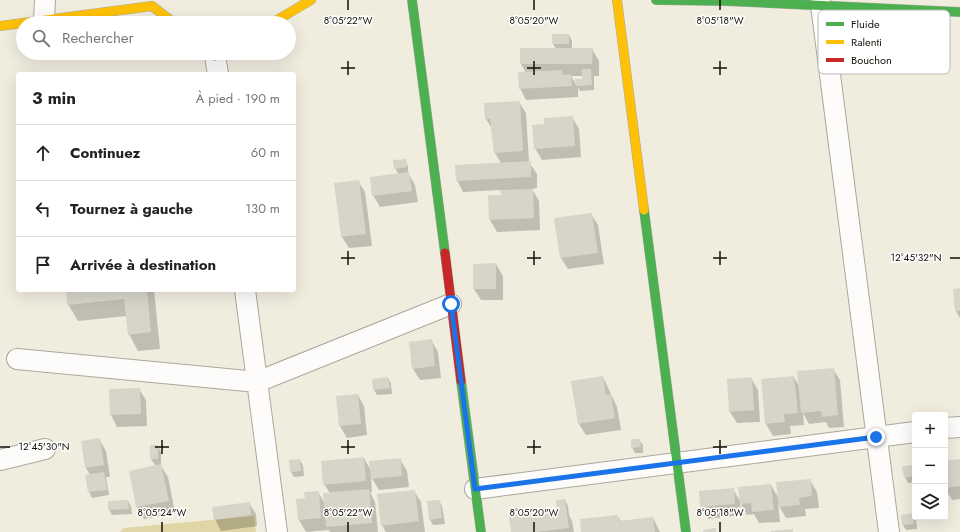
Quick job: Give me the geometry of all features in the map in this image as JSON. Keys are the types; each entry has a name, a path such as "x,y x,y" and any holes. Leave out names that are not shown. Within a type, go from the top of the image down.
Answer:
{"street":[{"path":"44,16 46,0"},
{"path":"284,16 311,0"},
{"path":"412,0 481,532"},
{"path":"617,0 686,532"},
{"path":"656,0 725,1 920,10"},
{"path":"820,5 821,10"},
{"path":"75,16 152,6 165,16"},
{"path":"950,12 960,12"},
{"path":"0,26 16,24"},
{"path":"829,74 889,532"},
{"path":"246,292 277,532"},
{"path":"17,359 257,382 451,304"},
{"path":"948,428 960,426"},
{"path":"475,489 912,432"},
{"path":"0,460 45,449"}],"shaded area":[{"path":"254,516 256,532 120,532 124,528"}],"building":[{"path":"552,34 569,34 569,44 552,44"},
{"path":"520,48 593,48 592,64 520,64"},
{"path":"582,69 591,69 592,85 576,86 575,79 582,79"},
{"path":"562,70 563,75 571,74 572,86 519,89 518,72"},
{"path":"520,101 523,151 494,153 490,119 485,119 484,103"},
{"path":"573,116 575,146 534,149 532,125 544,124 544,118"},
{"path":"406,159 407,167 394,169 393,160"},
{"path":"531,161 531,177 456,181 455,165"},
{"path":"409,172 412,191 372,196 370,177"},
{"path":"359,180 366,234 341,237 334,183"},
{"path":"533,189 534,218 489,220 488,195 501,195 500,190"},
{"path":"592,213 598,253 560,258 554,218"},
{"path":"496,263 496,289 473,289 473,264"},
{"path":"960,288 960,311 955,311 953,289"},
{"path":"66,292 147,292 151,332 128,335 124,299 67,305"},
{"path":"432,339 435,366 412,369 409,342"},
{"path":"834,368 838,415 822,417 821,411 801,413 797,371"},
{"path":"603,376 606,395 611,394 615,418 578,424 571,381"},
{"path":"794,376 798,413 784,414 785,422 765,424 761,379"},
{"path":"388,377 390,388 373,390 372,379"},
{"path":"752,377 754,410 729,412 727,379"},
{"path":"140,388 141,414 110,415 109,389"},
{"path":"358,394 361,424 339,426 336,396"},
{"path":"100,438 104,465 85,468 81,441"},
{"path":"631,439 640,439 641,447 631,448"},
{"path":"150,445 158,445 158,459 150,459"},
{"path":"364,457 366,481 323,485 321,461"},
{"path":"401,458 402,476 371,479 369,461"},
{"path":"300,459 301,471 290,472 289,460"},
{"path":"960,459 960,486 948,488 948,461"},
{"path":"161,464 169,501 136,507 129,471"},
{"path":"912,465 912,476 904,478 902,466"},
{"path":"104,472 107,490 88,492 85,475"},
{"path":"811,479 812,496 799,498 800,505 779,507 776,482"},
{"path":"771,484 774,510 752,512 751,503 740,504 738,487"},
{"path":"734,488 735,504 700,507 699,491"},
{"path":"369,489 372,523 326,527 323,493"},
{"path":"415,490 419,521 381,526 377,494"},
{"path":"319,491 321,518 298,520 296,499 305,498 304,492"},
{"path":"565,499 569,528 536,532 511,532 509,516 557,510 556,500"},
{"path":"128,500 129,509 108,510 108,501"},
{"path":"440,500 442,518 429,520 427,501"},
{"path":"250,502 251,515 214,520 212,507"},
{"path":"912,513 912,520 914,520 914,524 902,525 901,515"},
{"path":"618,515 619,521 653,517 655,532 581,532 580,519"},
{"path":"716,528 716,532 703,532 703,530"},
{"path":"793,529 793,532 771,532 771,531"}],"traffic: fast":[{"path":"412,0 445,253"},
{"path":"656,0 726,1 917,10"},
{"path":"950,12 960,12"},
{"path":"644,210 686,532"},
{"path":"461,381 481,532"}],"traffic: slow":[{"path":"284,16 311,0"},
{"path":"617,0 644,210"},
{"path":"76,16 152,6 165,16"},
{"path":"0,26 16,24"}],"traffic: jam":[{"path":"445,253 461,381"}],"route":[{"path":"451,304 475,489 876,437"}]}
